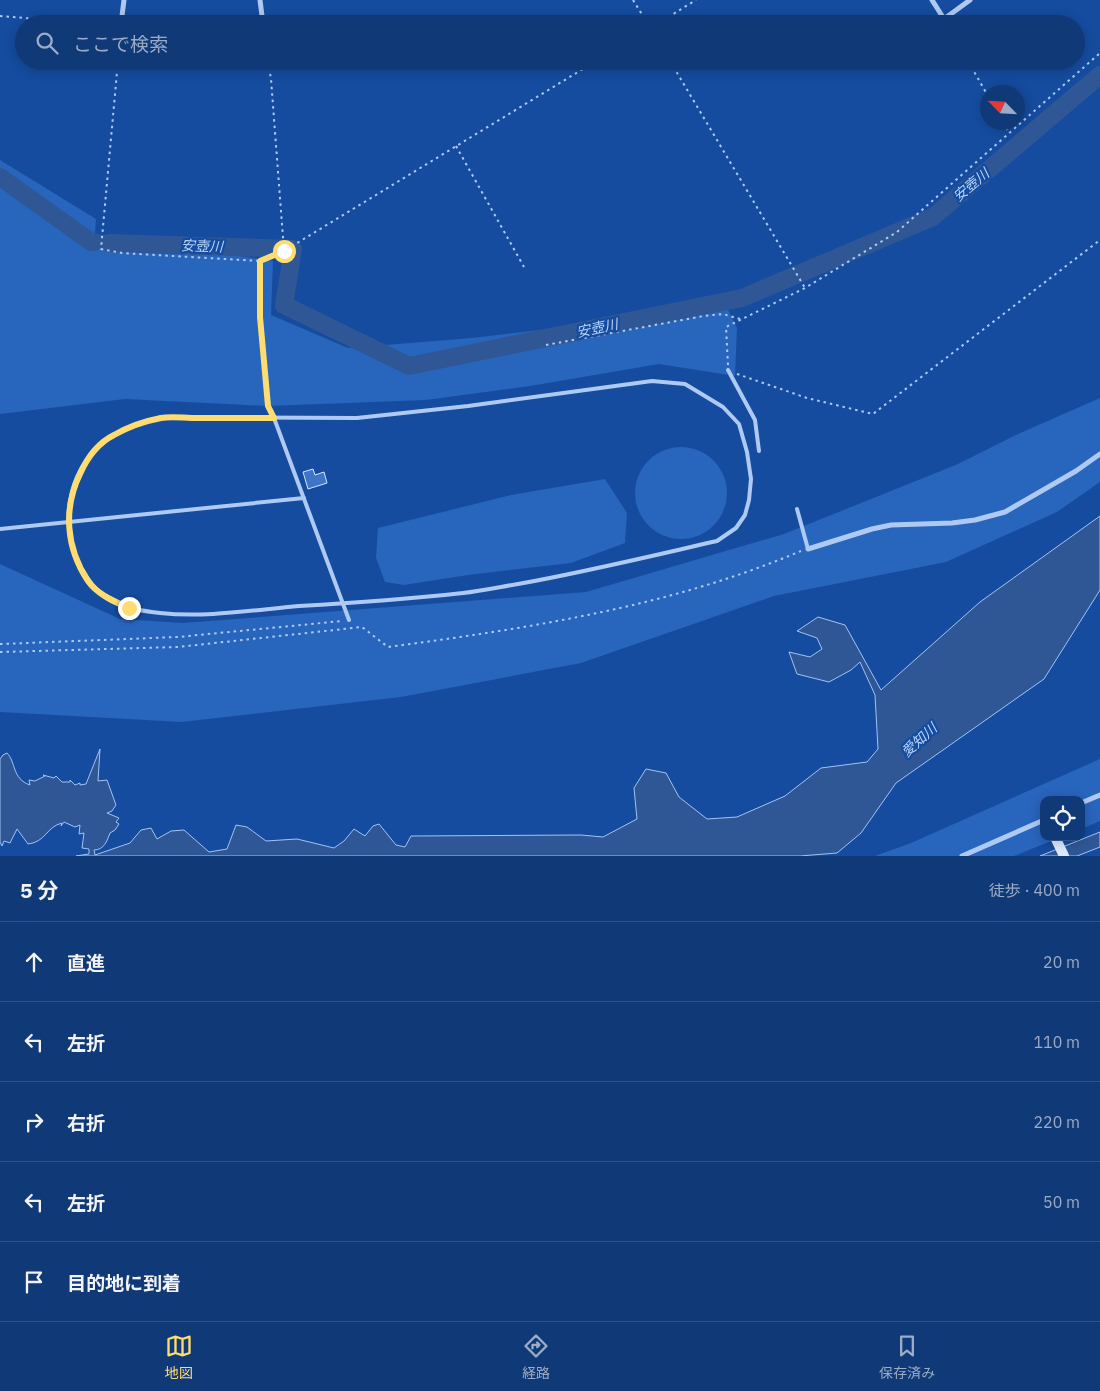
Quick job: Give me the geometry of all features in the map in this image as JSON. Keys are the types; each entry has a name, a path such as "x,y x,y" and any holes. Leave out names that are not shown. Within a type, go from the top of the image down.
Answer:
{"street":[{"path":"122,15 124,0"},
{"path":"260,0 262,15"},
{"path":"932,0 941,15"},
{"path":"949,15 970,0"},
{"path":"808,549 872,528 890,525 952,523 975,520 1005,512 1076,471 1100,454"},
{"path":"1085,802 1100,795"},
{"path":"962,856 1040,822"},
{"path":"1057,841 1064,856"}],"lane":[{"path":"728,370 755,420 759,451"},
{"path":"652,381 685,384 723,407 739,424 747,452 751,479 750,500 745,515 736,528 717,541 576,574 464,593 206,613 162,613 129,608 107,598 89,582 71,545 68,522 70,501 75,483 86,459 103,442 138,424 162,418 274,418 358,418 468,406 652,381"},
{"path":"268,406 349,620"},
{"path":"0,529 304,498"},
{"path":"797,509 808,549"}],"path":[{"path":"633,0 642,15"},
{"path":"672,15 696,0"},
{"path":"0,16 15,17"},
{"path":"1085,66 1100,53"},
{"path":"117,70 101,249 122,253 260,261 284,251 581,70"},
{"path":"270,70 284,251"},
{"path":"675,70 805,288"},
{"path":"973,70 982,85"},
{"path":"1081,70 897,232 805,288 726,327 728,370 807,398 873,414 1100,240"},
{"path":"1007,130 1009,134"},
{"path":"456,146 524,267"},
{"path":"260,261 260,317 268,406"},
{"path":"546,345 714,315 723,314 741,320"},
{"path":"0,644 178,637 349,620 362,627 388,647 590,616 647,602 756,570 808,549"},
{"path":"0,652 178,647 362,627"}],"shaded area":[{"path":"0,160 96,219 95,234 273,261 271,315 348,348 472,338 727,308 737,328 735,376 659,364 530,386 426,400 268,406 125,399 0,414"},
{"path":"1100,398 1100,482 1057,512 946,562 774,596 581,663 401,697 182,722 0,712 0,564 120,619 183,623 586,592 784,534 958,464 1018,434"},
{"path":"681,447 699,450 714,460 724,475 727,493 724,511 714,526 699,536 681,539 663,536 648,526 638,511 635,493 638,475 648,460 663,450"},
{"path":"605,479 627,513 625,543 571,563 468,575 404,585 385,582 376,558 378,528 511,495"},
{"path":"1100,759 1100,821 1085,827 1085,796 1040,796 1040,841 1051,841 1014,856 875,856 911,843"}],"water":[{"name":"愛知川","path":"1100,516 1100,590 1044,679 896,783 861,833 837,853 800,856 76,856 89,854 89,849 82,848 84,833 79,834 80,825 75,827 64,822 61,826 62,823 52,828 34,843 28,844 17,829 10,843 4,841 2,846 0,842 0,759 3,755 7,753 17,775 30,785 29,780 35,781 45,776 43,775 54,778 56,776 62,782 70,782 70,780 75,785 80,783 80,785 86,784 100,749 98,781 107,780 116,805 112,811 107,813 119,818 116,822 119,824 110,833 103,847 94,850 95,855 130,843 141,830 151,828 157,839 171,831 184,830 209,852 227,849 236,825 247,827 266,841 297,839 334,848 344,841 354,829 365,836 373,826 379,824 396,845 405,847 411,836 581,835 603,837 637,819 634,788 646,769 666,773 679,797 707,819 737,817 785,796 821,768 867,762 878,749 875,695 860,662 851,670 829,682 797,674 789,652 810,657 822,649 817,638 797,631 818,617 845,625 881,690 980,602"},
{"path":"1100,832 1100,847 1077,856 1040,856 1078,841 1085,841 1085,838"}],"building":[{"path":"313,469 315,475 324,472 327,483 308,489 303,472"}],"waterway":[{"name":"安壺川","path":"109,243 293,249 284,305 409,366 742,298 933,217 1100,75"},
{"name":"安壺川","path":"0,177 91,242 94,242"}],"route":[{"path":"129,608 107,598 89,582 78,562 71,545 68,522 70,501 75,483 86,459 103,442 138,424 162,418 274,418 268,406 260,317 260,261 284,251"}]}
